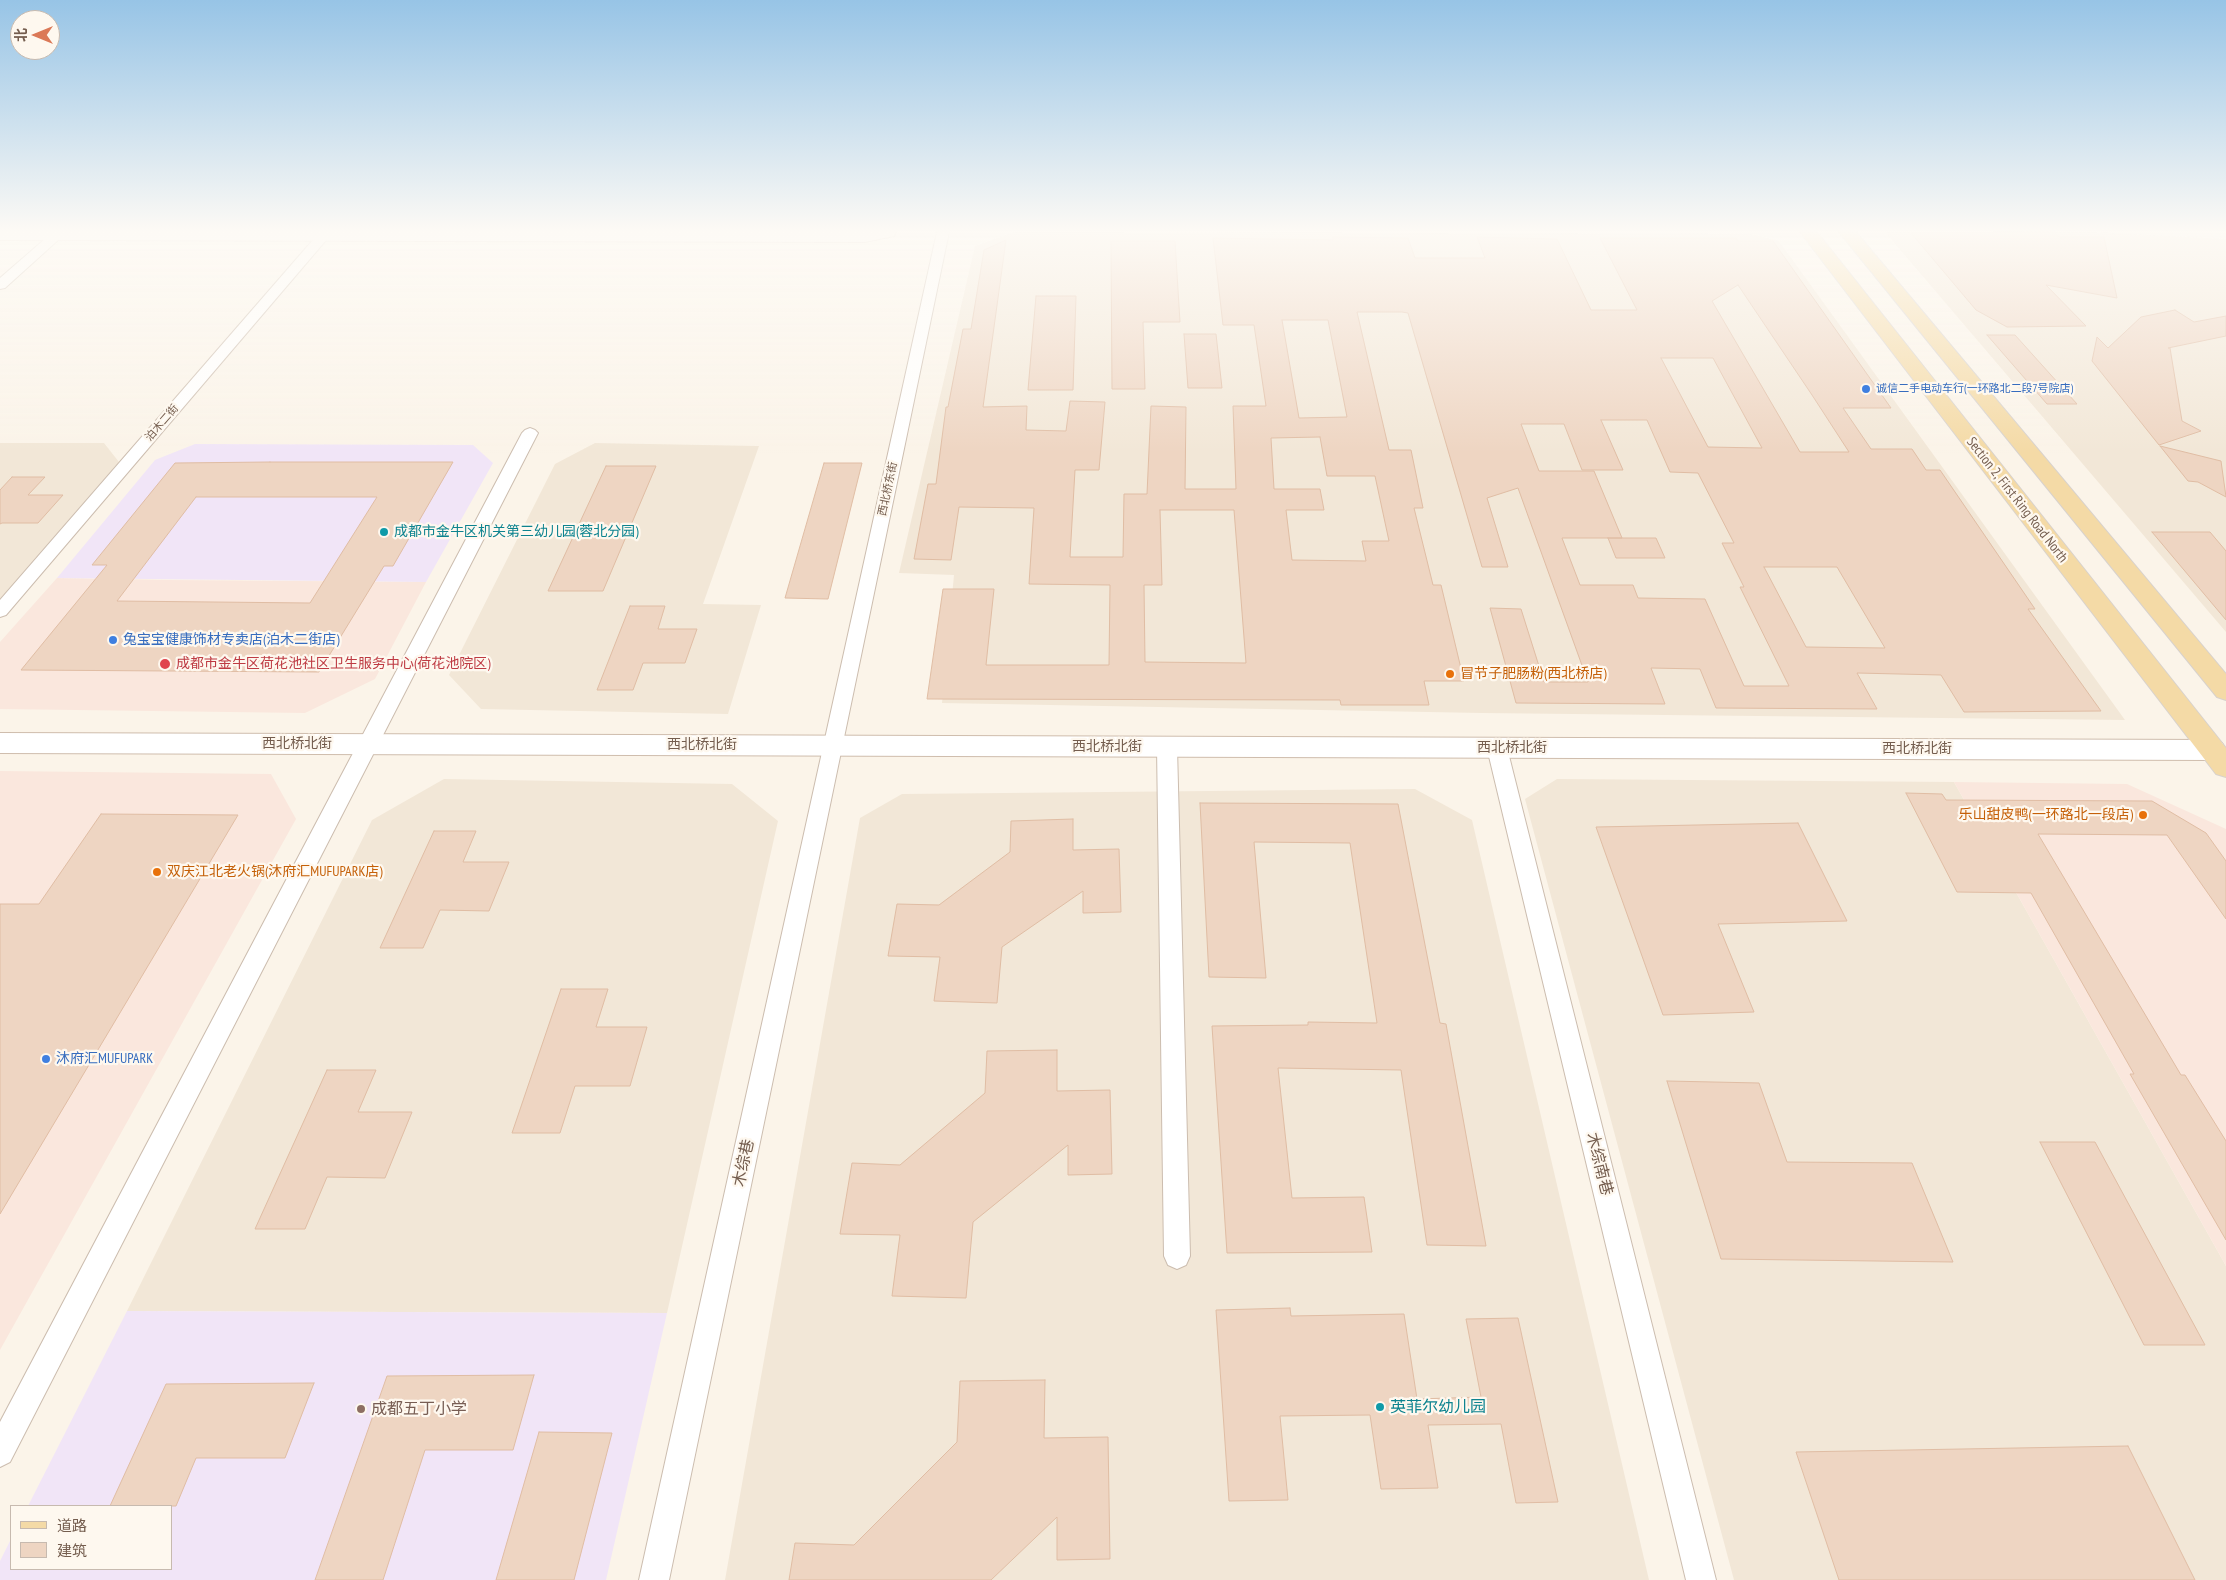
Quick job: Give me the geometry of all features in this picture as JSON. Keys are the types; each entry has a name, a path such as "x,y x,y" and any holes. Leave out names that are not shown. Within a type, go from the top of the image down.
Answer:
{"main road":[{"name":"Section 2, First Ring Road North","path":"1866,306 2220,759"},
{"path":"1908,306 2225,689"}],"street":[{"name":"泊木二街","path":"0,611 263,306"},
{"name":"西北桥东街","path":"834,746 928,306"},
{"path":"0,1452 530,433"},
{"name":"西北桥北街","path":"0,743 1497,748 2220,759"},
{"name":"木综巷","path":"654,1580 834,746"},
{"path":"1167,747 1178,1256"},
{"name":"木综南巷","path":"1497,748 1701,1580"}],"shaded area":[{"path":"961,306 1826,306 2125,720 1482,713 942,703 954,575 899,573"},
{"path":"1948,306 2226,306 2226,632"},
{"path":"0,443 104,443 119,462 0,600"},
{"path":"595,443 759,446 703,604 761,605 728,714 481,709 449,675 555,464"},
{"path":"195,444 473,445 493,463 426,582 57,578 155,460"},
{"path":"57,578 426,582 375,679 305,713 0,709 0,642"},
{"path":"0,771 271,774 296,819 0,1350"},
{"path":"444,779 732,784 778,821 667,1313 127,1311 372,820"},
{"path":"1557,779 1954,782 2226,1266 2226,1580 1734,1580 1525,799"},
{"path":"1954,782 2127,784 2226,829 2226,1266"},
{"path":"1415,789 1472,820 1649,1580 725,1580 860,818 902,794"},
{"name":"成都五丁小学","path":"127,1311 667,1313 606,1580 0,1580 0,1561 10,1541 10,1570 172,1570 172,1505 29,1505"}],"building":[{"path":"975,306 997,306 983,407 1027,406 1026,430 1066,431 1070,401 1105,402 1099,470 1075,470 1070,557 1123,557 1124,494 1147,494 1151,406 1186,407 1185,489 1236,489 1233,406 1266,406 1254,325 1223,325 1221,306 1589,306 1591,310 1637,310 1635,306 1715,306 1800,452 1849,452 1752,306 1819,306 1891,408 1843,408 1871,449 1912,449 1926,470 1940,470 2035,609 2028,609 2101,711 1964,712 1941,675 1857,673 1877,709 1716,708 1700,669 1651,668 1665,704 1516,703 1490,608 1521,609 1544,682 1588,682 1518,488 1487,498 1508,567 1482,567 1408,313 1402,312 1357,312 1389,450 1411,450 1423,508 1414,508 1433,585 1441,585 1464,681 1424,681 1429,705 1341,705 1340,700 927,699 943,589 994,589 986,665 1109,665 1110,585 1029,584 1034,508 959,507 951,560 914,559 928,484 936,484 946,407 948,407 963,329 971,329","holes":["1282,320 1328,320 1347,417 1299,418","1661,358 1713,358 1762,448 1708,447","1601,420 1647,420 1670,472 1698,473 1734,543 1722,543 1744,587 1740,587 1789,686 1744,686 1705,599 1638,598 1633,585 1580,585 1562,538 1622,538 1594,471 1539,471 1521,424 1564,424 1582,470 1623,470","1320,437 1327,476 1375,476 1389,541 1362,541 1366,561 1292,560 1286,510 1324,510 1320,489 1274,489 1271,438","1160,510 1234,510 1246,663 1145,662 1144,585 1162,585","1764,567 1837,567 1885,648 1806,647"]},
{"path":"1035,306 1076,306 1073,390 1028,390"},
{"path":"1111,306 1179,306 1180,322 1143,322 1145,389 1112,389"},
{"path":"1972,306 2066,306 2086,326 2007,327 1976,310"},
{"path":"2175,310 2194,322 2226,316 2226,336 2168,348 2170,348 2182,421 2201,431 2159,445 2092,361 2097,337 2108,348 2141,317"},
{"path":"1184,334 1216,334 1222,388 1188,388"},
{"path":"1987,335 2015,335 2077,404 2047,404"},
{"path":"2160,446 2221,461 2226,497 2198,482 2188,481"},
{"path":"453,462 393,566 384,566 319,672 21,670 107,565 92,565 175,463","holes":["196,497 377,497 310,603 117,601"]},
{"path":"824,463 862,463 828,599 785,598"},
{"path":"606,466 656,466 603,591 548,591"},
{"path":"12,477 45,477 28,495 63,495 38,523 0,524 0,490"},
{"path":"2152,532 2210,532 2226,551 2226,620"},
{"path":"1608,538 1656,538 1665,558 1616,558"},
{"path":"630,606 665,606 658,629 697,629 685,663 643,663 633,690 597,690"},
{"path":"1906,793 1942,794 1946,800 2152,801 2206,833 2226,861 2226,919 2167,835 2038,834 2181,1075 2185,1075 2226,1141 2226,1240 2130,1074 2134,1074 2031,893 1957,892"},
{"path":"1200,803 1398,804 1440,1023 1446,1024 1486,1246 1427,1245 1401,1070 1278,1068 1292,1198 1364,1197 1372,1252 1227,1253 1212,1026 1308,1025 1308,1022 1377,1023 1350,843 1254,842 1266,978 1209,977"},
{"name":"沐府汇MUFUPARK","path":"101,814 238,815 0,1214 0,904 39,904"},
{"path":"1073,819 1073,850 1119,849 1121,912 1083,913 1083,891 1002,947 997,1003 934,1001 940,957 888,956 897,904 939,905 1010,852 1011,821"},
{"path":"1798,823 1847,921 1718,924 1754,1012 1663,1015 1596,827"},
{"path":"434,831 476,831 463,862 509,862 489,911 440,910 423,948 380,948"},
{"path":"561,989 608,989 596,1027 647,1027 630,1086 575,1086 560,1133 512,1133"},
{"path":"1057,1050 1057,1091 1110,1090 1112,1174 1068,1175 1068,1145 973,1222 966,1298 892,1296 900,1235 840,1234 852,1163 900,1165 985,1093 987,1051"},
{"path":"327,1070 376,1070 358,1112 412,1112 385,1178 327,1177 305,1229 255,1229"},
{"path":"1667,1081 1759,1083 1787,1162 1912,1163 1953,1262 1721,1259"},
{"path":"2040,1142 2095,1142 2205,1345 2144,1345"},
{"name":"英菲尔幼儿园","path":"1290,1308 1291,1316 1404,1314 1417,1399 1481,1397 1466,1319 1518,1318 1558,1502 1516,1503 1501,1424 1428,1425 1438,1488 1381,1489 1370,1415 1280,1416 1288,1500 1229,1501 1216,1310"},
{"path":"534,1375 513,1450 425,1450 383,1580 315,1580 387,1376"},
{"path":"1045,1380 1044,1438 1108,1437 1110,1559 1057,1560 1057,1517 991,1580 789,1580 795,1543 854,1545 957,1442 960,1381"},
{"path":"314,1383 285,1458 196,1458 176,1506 110,1505 166,1384"},
{"path":"539,1432 612,1433 574,1580 496,1580"},
{"path":"2128,1446 2195,1580 1839,1580 1796,1452"}],"place":[{"name":"诚信二手电动车行(一环路北二段7号院店)","path":"1866,389"},
{"name":"成都市金牛区机关第三幼儿园(蓉北分园)","path":"384,532"},
{"name":"兔宝宝健康饰材专卖店(泊木二街店)","path":"113,640"},
{"name":"成都市金牛区荷花池社区卫生服务中心(荷花池院区)","path":"165,664"},
{"name":"冒节子肥肠粉(西北桥店)","path":"1450,674"},
{"name":"乐山甜皮鸭(一环路北一段店)","path":"2143,815"},
{"name":"双庆江北老火锅(沐府汇MUFUPARK店)","path":"157,872"},
{"name":"沐府汇MUFUPARK","path":"46,1059"},
{"name":"英菲尔幼儿园","path":"1380,1407"},
{"name":"成都五丁小学","path":"361,1409"}]}
